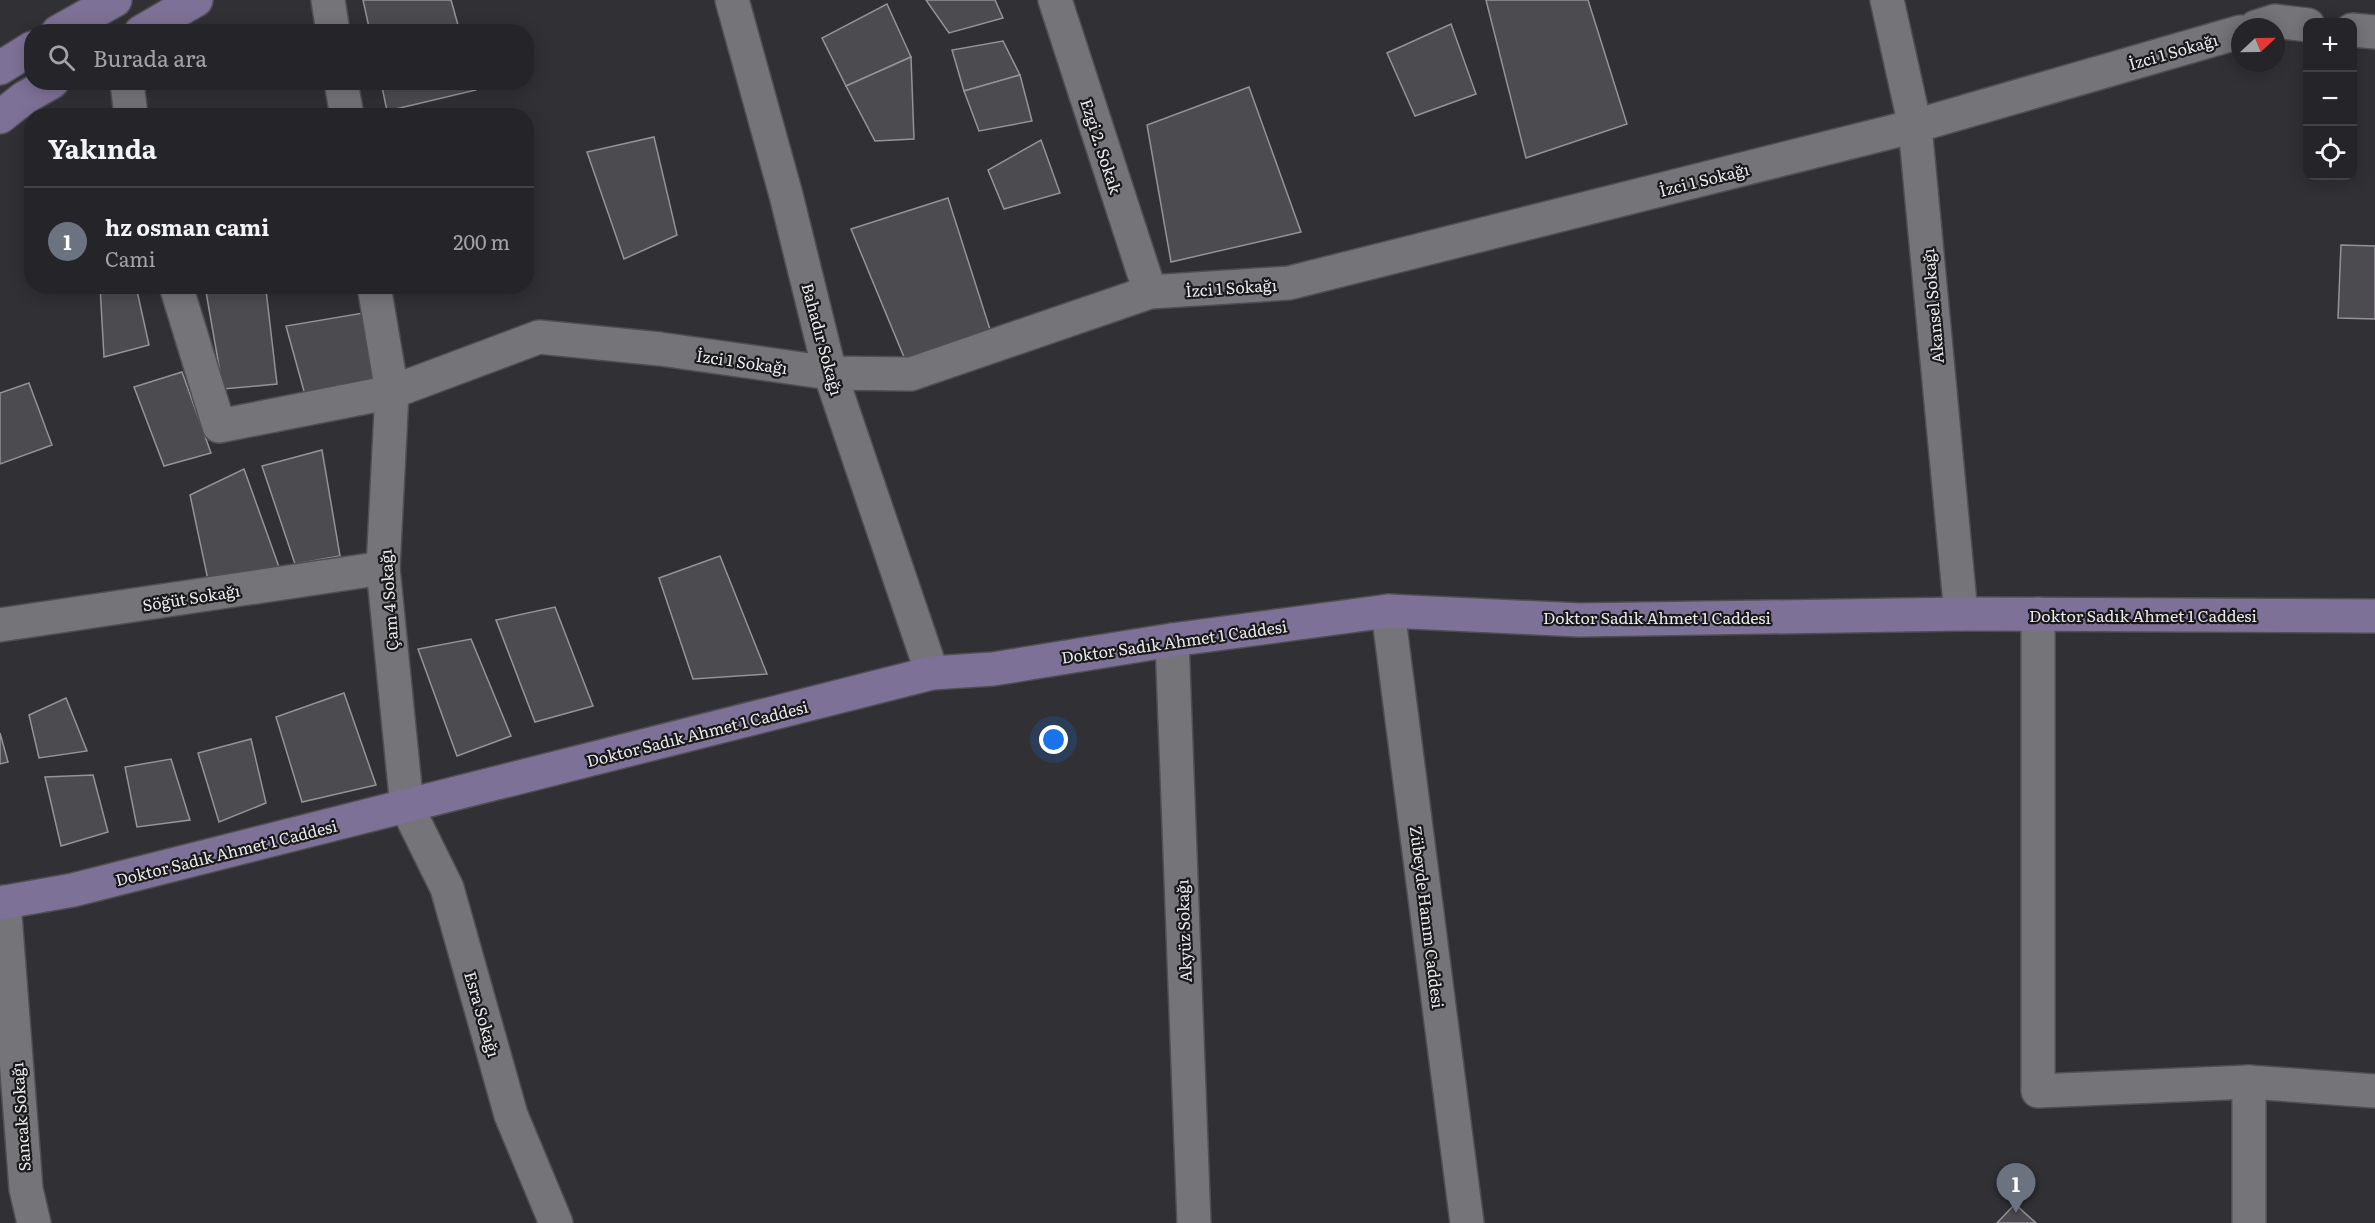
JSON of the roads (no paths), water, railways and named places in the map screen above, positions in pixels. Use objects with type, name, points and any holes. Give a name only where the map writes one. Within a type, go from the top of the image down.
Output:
[{"type":"street","points":[[72,24],[115,0]]},
{"type":"street","points":[[155,24],[196,0]]},
{"type":"street","points":[[328,0],[332,24]]},
{"type":"street","name":"Bahadır Sokağı","points":[[732,0],[786,195],[830,373],[932,673]]},
{"type":"street","name":"Ezgi 2. Sokak","points":[[1055,0],[1150,292]]},
{"type":"street","name":"Akansel Sokağı","points":[[1887,0],[1915,126],[1961,614]]},
{"type":"street","points":[[2285,22],[2303,24]]},
{"type":"street","points":[[2357,30],[2375,32]]},
{"type":"street","name":"İzci 1 Sokağı","points":[[178,294],[219,426],[392,392],[539,337],[660,350],[830,373],[911,374],[1150,292],[1289,283],[1915,126],[2231,35]]},
{"type":"street","points":[[0,69],[24,53]]},
{"type":"street","points":[[0,117],[38,90]]},
{"type":"street","points":[[128,90],[130,108]]},
{"type":"street","points":[[342,90],[346,108]]},
{"type":"street","name":"Çam 4 Sokağı","points":[[376,294],[392,392],[382,568],[407,807]]},
{"type":"street","name":"Söğüt Sokağı","points":[[0,625],[382,568]]},
{"type":"street","name":"Doktor Sadık Ahmet 1 Caddesi","points":[[2,903],[73,890],[932,673],[993,669],[1172,640],[1388,611],[1580,620],[1961,614],[2375,616]]},
{"type":"street","name":"Zübeyde Hanım Caddesi","points":[[1388,611],[1467,1223]]},
{"type":"street","points":[[2038,614],[2038,1091],[2249,1082],[2375,1091]]},
{"type":"street","name":"Akyüz Sokağı","points":[[1172,640],[1194,1223]]},
{"type":"street","name":"Esra Sokağı","points":[[407,807],[447,888],[511,1115],[556,1223]]},
{"type":"street","name":"Sancak Sokağı","points":[[2,903],[26,1190],[34,1223]]},
{"type":"street","points":[[2249,1082],[2249,1223]]},
{"type":"place","name":"hz osman cami","points":[[2016,1213]]}]
